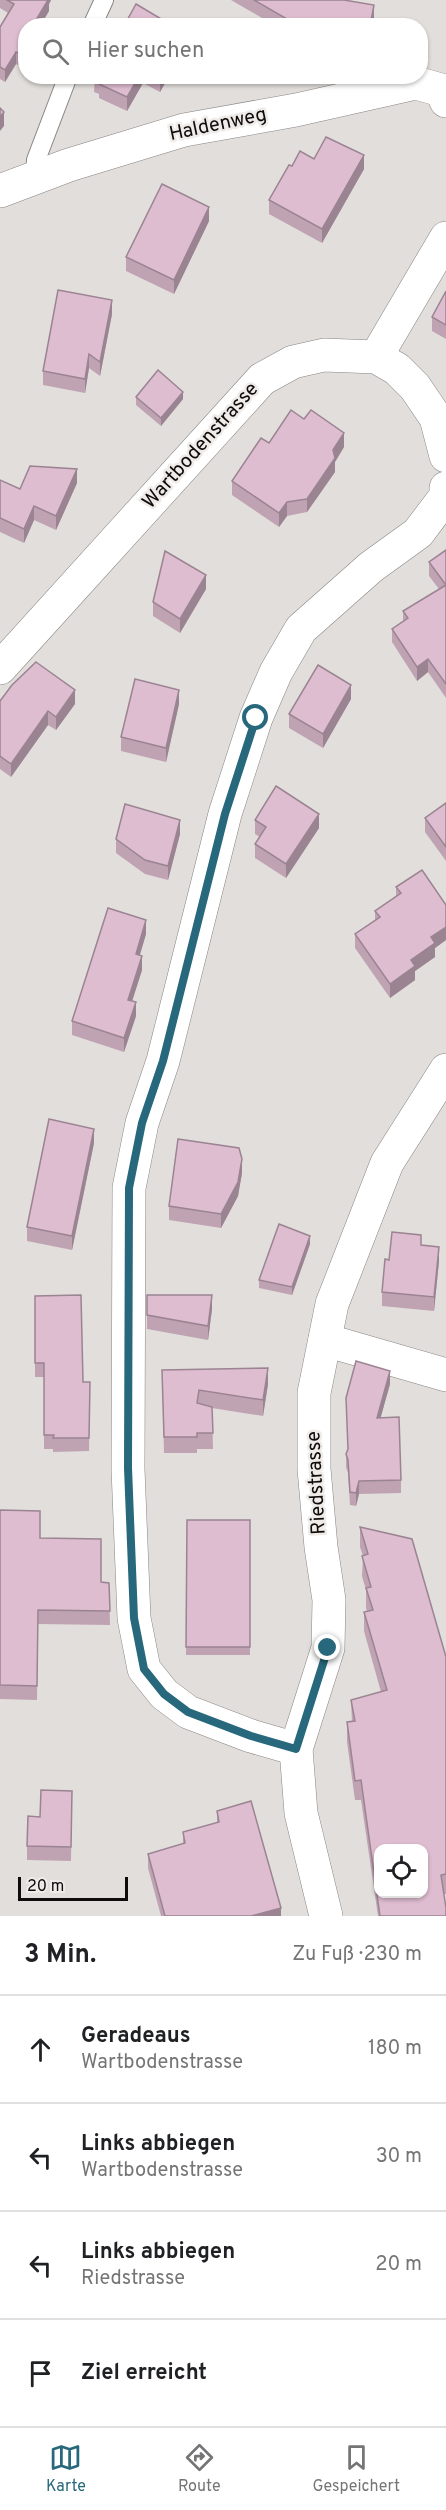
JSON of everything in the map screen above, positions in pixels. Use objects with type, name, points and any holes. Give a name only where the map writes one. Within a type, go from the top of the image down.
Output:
[{"type":"street","name":"Haldenweg","points":[[0,190],[35,176],[184,130],[296,110],[412,84]]},
{"type":"street","name":"Haldenweg","points":[[419,84],[444,92]]},
{"type":"street","points":[[446,238],[376,357],[397,369],[415,387],[436,418],[446,456]]},
{"type":"street","name":"Wartbodenstrasse","points":[[0,668],[262,379],[293,362],[324,355],[376,357]]},
{"type":"street","points":[[296,1749],[251,1736],[188,1712],[164,1694],[144,1669],[134,1618],[128,1468],[129,1188],[142,1123],[163,1061],[225,814],[256,718],[276,672],[302,629],[371,567],[418,532],[446,496],[446,488]]},
{"type":"street","name":"Riedstrasse","points":[[326,1916],[301,1813],[296,1749],[328,1648],[329,1600],[321,1547],[314,1470],[314,1393],[332,1304],[387,1163],[446,1070]]},
{"type":"street","points":[[325,1340],[446,1376]]},
{"type":"lane","points":[[96,18],[104,0]]},
{"type":"lane","points":[[35,176],[36,160],[65,84]]},
{"type":"building","points":[[7,0],[48,0],[37,18],[18,18],[18,53],[16,52],[5,70],[0,67],[0,27],[14,4]]},
{"type":"building","points":[[254,0],[344,0],[374,5],[372,18],[285,18]]},
{"type":"building","points":[[136,4],[160,18],[128,18]]},
{"type":"building","points":[[99,84],[134,84],[127,97]]},
{"type":"building","points":[[326,137],[364,155],[322,229],[269,200],[289,165],[292,166],[300,151],[314,159]]},
{"type":"building","points":[[162,184],[209,207],[174,280],[126,257]]},
{"type":"building","points":[[58,290],[112,300],[100,362],[89,354],[85,379],[43,371]]},
{"type":"building","points":[[446,291],[446,325],[432,317]]},
{"type":"building","points":[[158,370],[183,392],[161,418],[136,397]]},
{"type":"building","points":[[291,410],[304,419],[311,410],[344,433],[333,450],[335,458],[307,499],[287,502],[279,513],[232,481],[261,438],[269,443]]},
{"type":"building","points":[[30,466],[77,469],[56,516],[34,506],[24,529],[0,518],[0,480],[20,489]]},
{"type":"building","points":[[446,550],[446,585],[429,562]]},
{"type":"building","points":[[165,551],[206,575],[180,619],[153,602]]},
{"type":"building","points":[[446,585],[446,684],[428,659],[417,667],[392,629],[408,618],[403,611]]},
{"type":"building","points":[[36,662],[75,690],[56,717],[48,711],[11,764],[0,756],[0,701],[12,685]]},
{"type":"building","points":[[318,665],[351,685],[323,734],[289,714]]},
{"type":"building","points":[[135,679],[179,690],[166,748],[121,737]]},
{"type":"building","points":[[276,786],[319,814],[286,864],[255,844],[266,827],[255,820]]},
{"type":"building","points":[[446,803],[446,847],[425,818]]},
{"type":"building","points":[[125,804],[180,820],[168,866],[145,860],[116,839]]},
{"type":"building","points":[[422,870],[446,905],[446,927],[431,937],[435,943],[411,960],[415,966],[390,984],[355,934],[380,917],[375,911],[401,893],[396,887]]},
{"type":"building","points":[[108,908],[146,920],[136,954],[142,956],[128,1000],[136,1002],[124,1038],[72,1021]]},
{"type":"building","points":[[49,1119],[94,1129],[72,1236],[27,1227]]},
{"type":"building","points":[[178,1139],[239,1148],[242,1159],[238,1182],[221,1214],[169,1206]]},
{"type":"building","points":[[279,1224],[310,1236],[292,1287],[259,1280]]},
{"type":"building","points":[[392,1232],[421,1235],[421,1245],[439,1247],[434,1297],[382,1292],[385,1259],[389,1260]]},
{"type":"building","points":[[81,1295],[83,1382],[90,1382],[89,1438],[53,1438],[54,1435],[44,1435],[44,1363],[35,1363],[35,1296]]},
{"type":"building","points":[[147,1295],[212,1295],[208,1326],[147,1315]]},
{"type":"building","points":[[356,1361],[390,1371],[377,1418],[399,1417],[401,1480],[359,1481],[356,1493],[350,1492],[346,1454],[348,1449],[346,1398]]},
{"type":"building","points":[[268,1368],[263,1400],[199,1390],[197,1403],[212,1407],[213,1433],[197,1433],[197,1437],[164,1437],[162,1370]]},
{"type":"building","points":[[0,1510],[40,1511],[40,1538],[101,1539],[101,1582],[109,1583],[110,1611],[38,1610],[37,1686],[0,1685]]},
{"type":"building","points":[[187,1520],[250,1520],[250,1647],[186,1647]]},
{"type":"building","points":[[360,1527],[412,1539],[446,1657],[446,1874],[441,1875],[446,1916],[380,1916],[377,1898],[428,1898],[428,1844],[374,1844],[374,1873],[361,1780],[355,1781],[347,1722],[355,1721],[351,1700],[387,1690],[364,1612],[373,1610],[366,1588],[371,1587],[362,1556],[368,1554]]},
{"type":"building","points":[[41,1790],[72,1791],[71,1847],[27,1846],[28,1816],[40,1817]]},
{"type":"building","points":[[251,1801],[281,1908],[251,1916],[165,1916],[148,1854],[185,1843],[183,1832],[219,1822],[217,1811]]},
{"type":"route","points":[[256,718],[225,814],[163,1061],[142,1123],[129,1188],[128,1468],[134,1618],[144,1669],[164,1694],[188,1712],[251,1736],[296,1749],[328,1648]]}]
